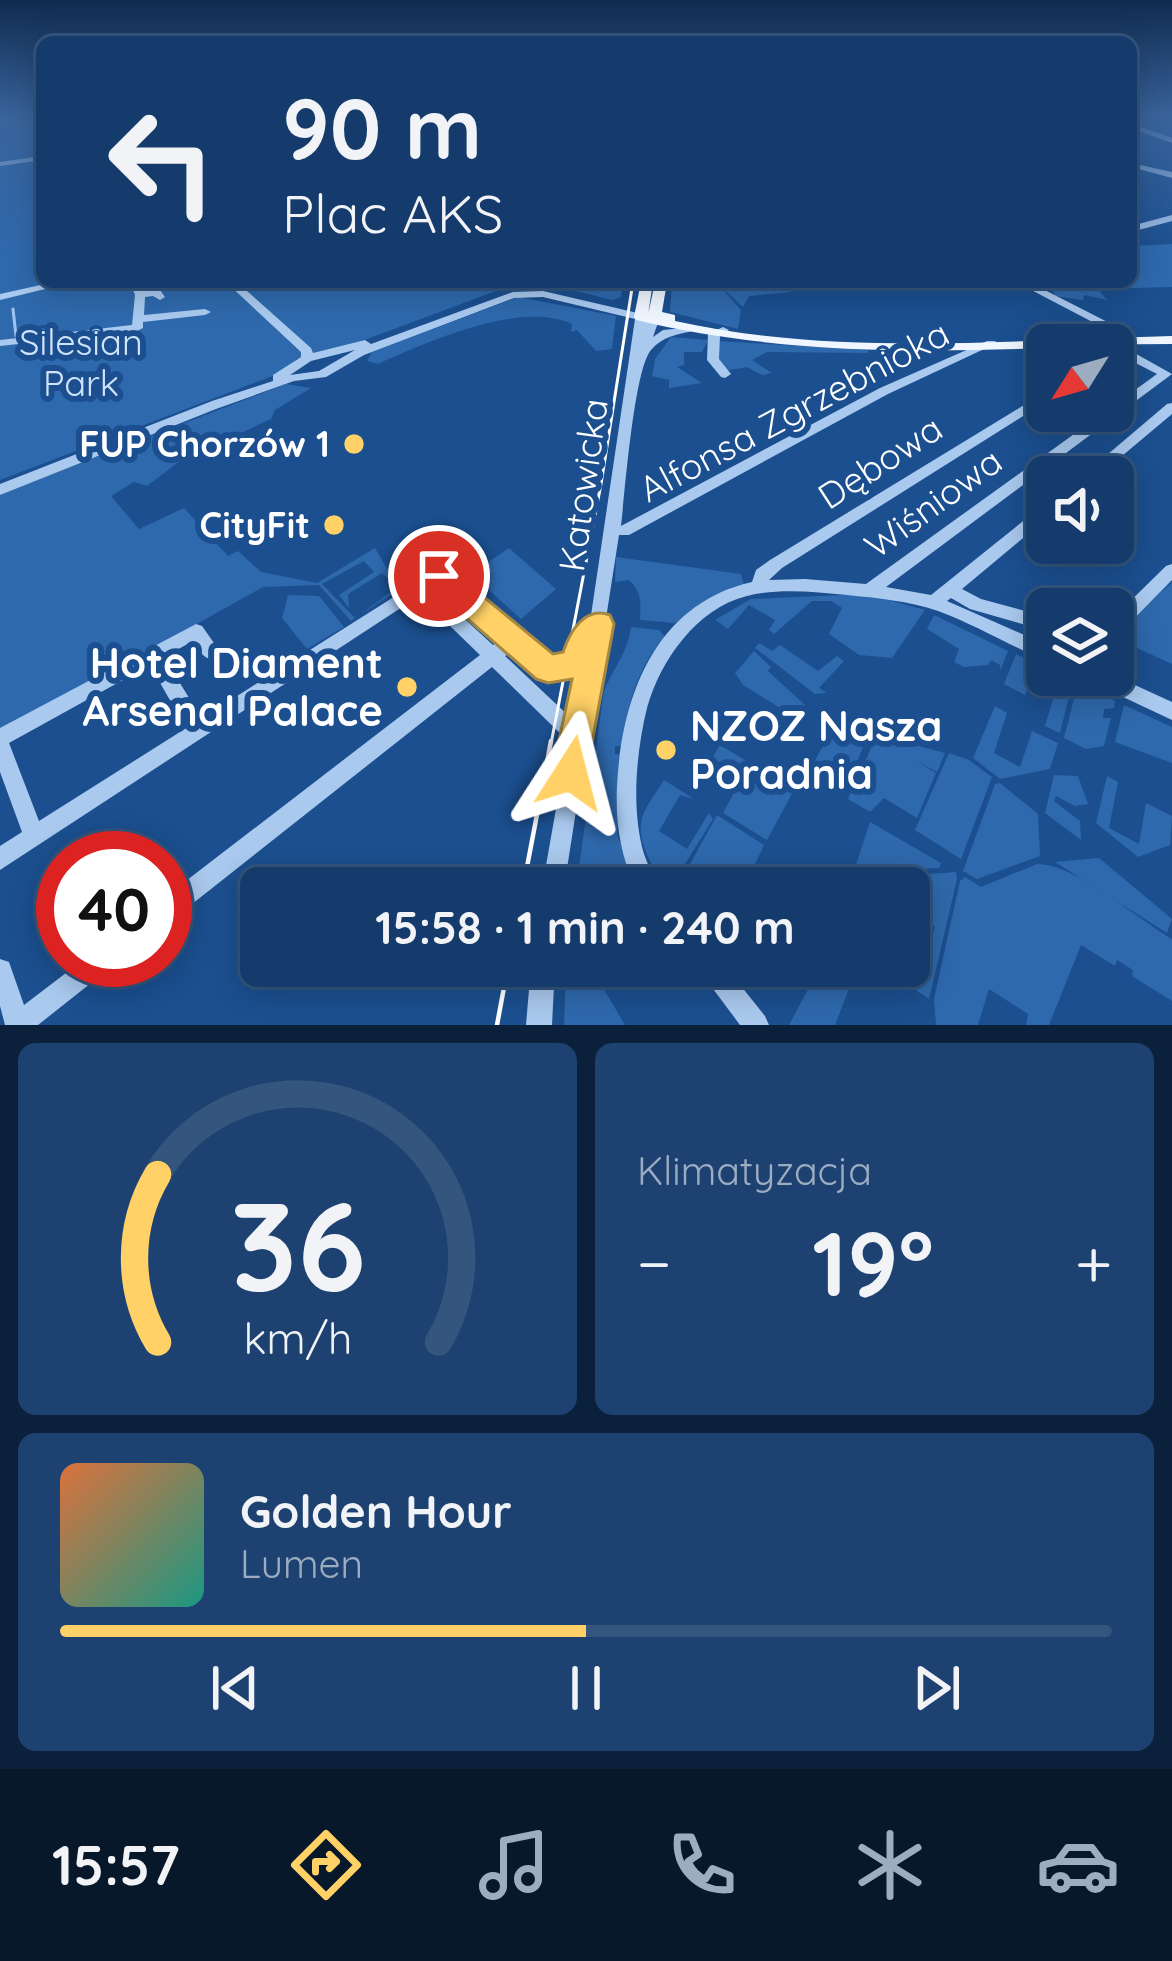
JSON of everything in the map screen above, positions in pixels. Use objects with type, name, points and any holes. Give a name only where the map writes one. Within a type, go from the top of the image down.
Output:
[{"type":"main road","name":"Katowicka","points":[[646,288],[648,316]]},
{"type":"main road","name":"Katowicka","points":[[648,316],[659,288]]},
{"type":"main road","points":[[648,316],[689,329],[865,345],[1026,345]]},
{"type":"main road","points":[[648,316],[718,332]]},
{"type":"main road","points":[[1134,347],[1172,340]]},
{"type":"street","points":[[1137,166],[1172,175]]},
{"type":"street","points":[[1137,227],[1172,218]]},
{"type":"street","points":[[0,297],[41,288]]},
{"type":"street","points":[[0,344],[137,328],[138,288],[160,297]]},
{"type":"street","points":[[238,288],[318,347],[351,353],[518,294],[543,294],[648,316]]},
{"type":"street","points":[[250,288],[304,348],[300,372],[307,377]]},
{"type":"street","points":[[614,303],[635,301],[645,288]]},
{"type":"street","points":[[1030,288],[1084,324]]},
{"type":"street","points":[[212,406],[332,371],[351,353],[514,290],[553,289],[648,316]]},
{"type":"street","points":[[138,319],[205,312]]},
{"type":"street","name":"Katowicka","points":[[635,376],[648,347],[648,316]]},
{"type":"street","name":"Katowicka","points":[[556,867],[648,316]]},
{"type":"street","points":[[648,347],[667,332],[689,329]]},
{"type":"street","points":[[718,332],[714,366],[725,374]]},
{"type":"street","name":"Alfonsa Zgrzebnioka","points":[[624,531],[884,391],[991,343]]},
{"type":"street","points":[[0,490],[212,406],[330,351]]},
{"type":"street","name":"Wiśniowa","points":[[1134,356],[1166,374],[1134,397]]},
{"type":"street","points":[[1113,456],[1172,407]]},
{"type":"street","name":"Dębowa","points":[[758,589],[762,574],[776,564],[1026,408]]},
{"type":"street","name":"Wiśniowa","points":[[872,588],[1087,432]]},
{"type":"street","points":[[933,603],[1026,527]]},
{"type":"street","points":[[1134,608],[1172,570]]},
{"type":"street","points":[[0,859],[420,587],[444,578],[543,666],[563,669],[577,662],[582,643],[598,624]]},
{"type":"street","points":[[420,587],[576,735]]},
{"type":"street","points":[[637,867],[626,824],[633,732],[647,677],[664,646],[685,626],[736,593],[872,588],[933,603],[1026,644]]},
{"type":"street","points":[[948,589],[976,604],[1026,618]]},
{"type":"street","points":[[34,836],[0,741],[196,632],[212,653]]},
{"type":"street","points":[[192,890],[513,640]]},
{"type":"street","points":[[153,654],[187,712]]},
{"type":"street","points":[[1134,693],[1172,711]]},
{"type":"street","points":[[0,971],[19,1025],[68,987]]},
{"type":"street","points":[[539,1025],[541,987]]},
{"type":"street","points":[[726,987],[756,1025]]},
{"type":"green space","name":"Silesian Park","points":[[0,164],[36,164],[36,288],[504,288],[359,342],[296,359],[283,372],[0,480]]},
{"type":"green space","points":[[1172,244],[1172,287],[1137,288],[1137,246]]},
{"type":"green space","name":"Silesian Park","points":[[564,288],[622,288],[621,297],[612,300]]},
{"type":"green space","points":[[672,288],[722,288],[741,310],[738,329],[670,312]]},
{"type":"green space","points":[[722,288],[794,288],[749,296],[743,307]]},
{"type":"green space","points":[[1053,288],[1135,288],[1098,289],[1107,300],[1055,296]]},
{"type":"green space","points":[[519,297],[616,316],[612,349],[596,351],[577,330],[571,332],[572,324],[527,317],[474,327],[378,364],[367,361],[372,352]]},
{"type":"green space","points":[[671,337],[708,340],[702,352],[684,352],[684,365],[677,367],[702,383],[669,388],[669,380],[652,376],[655,359]]},
{"type":"green space","points":[[717,341],[868,353],[767,352],[752,360],[772,373],[762,375],[747,367],[725,371],[719,367]]},
{"type":"green space","points":[[286,384],[311,388],[275,410],[271,419],[180,461],[147,486],[134,482],[111,496],[139,529],[184,508],[228,556],[238,551],[261,572],[317,583],[375,548],[386,567],[407,584],[360,615],[397,587],[382,573],[348,594],[349,608],[339,595],[374,572],[364,561],[322,584],[355,618],[351,621],[319,585],[263,587],[0,733],[0,494]]},
{"type":"green space","points":[[509,548],[556,589],[521,619],[471,574]]},
{"type":"green space","points":[[616,557],[741,574],[744,585],[675,623],[640,620],[636,589],[629,580],[615,582]]},
{"type":"green space","points":[[1172,582],[1172,664],[1134,647],[1134,617]]},
{"type":"green space","points":[[867,594],[925,610],[892,658],[859,655],[829,634],[842,608],[831,601],[812,601],[774,634],[769,630],[775,620],[749,605],[728,629],[715,620],[751,599]]},
{"type":"green space","points":[[288,595],[319,596],[344,627],[307,649],[282,618]]},
{"type":"green space","points":[[934,615],[1008,651],[1000,671],[1000,665],[991,660],[988,665],[964,667],[954,662],[959,649],[927,629]]},
{"type":"green space","points":[[631,627],[659,630],[665,637],[635,687],[623,746],[615,746],[615,754],[622,755],[617,835],[629,866],[579,867],[604,691]]},
{"type":"green space","points":[[759,643],[772,651],[780,645],[818,671],[837,656],[844,661],[819,688],[827,693],[815,694],[755,648]]},
{"type":"green space","points":[[754,651],[806,706],[798,719],[743,685],[735,673]]},
{"type":"green space","points":[[1016,654],[1026,659],[1025,695],[1004,684]]},
{"type":"green space","points":[[1054,696],[1069,696],[1060,733],[1045,726]]},
{"type":"green space","points":[[1075,696],[1105,696],[1115,701],[1114,708],[1104,709],[1103,718],[1111,718],[1104,746],[1086,749],[1064,738]]},
{"type":"green space","points":[[1124,705],[1172,727],[1172,763],[1115,742]]},
{"type":"green space","points":[[995,706],[1007,713],[994,753],[1020,767],[1032,731],[1058,743],[1050,769],[1000,779],[973,758]]},
{"type":"green space","points":[[869,733],[844,793],[808,774],[826,740]]},
{"type":"green space","points":[[877,735],[945,753],[937,772],[915,760],[936,773],[917,818],[884,798],[870,812],[848,799]]},
{"type":"green space","points":[[720,745],[794,790],[767,840],[723,813],[743,776],[716,760],[695,795],[691,792]]},
{"type":"green space","points":[[949,753],[969,760],[992,777],[961,859],[915,830]]},
{"type":"green space","points":[[1054,775],[1078,776],[1088,804],[1075,806],[1056,796],[1054,801],[1080,821],[1081,840],[1045,813]]},
{"type":"green space","points":[[1107,776],[1118,782],[1109,828],[1139,844],[1146,803],[1172,816],[1170,845],[1138,857],[1096,823]]},
{"type":"green space","points":[[664,780],[694,799],[680,795],[659,831],[687,849],[709,813],[713,819],[683,867],[652,864],[641,834],[650,802]]},
{"type":"green space","points":[[1000,783],[1038,814],[1040,856],[977,879],[963,871],[995,784]]},
{"type":"green space","points":[[717,815],[764,845],[752,867],[689,867]]},
{"type":"green space","points":[[870,822],[941,863],[939,868],[855,867]]},
{"type":"green space","points":[[1099,858],[1172,919],[1167,933],[1055,862]]},
{"type":"green space","points":[[1037,864],[1087,882],[1172,939],[1172,1001],[1132,976],[1133,970],[1117,960],[1115,966],[1081,945],[1049,1025],[1026,1025],[1028,1014],[989,989],[978,1025],[936,1025],[934,999],[960,881],[965,877],[981,887]]},
{"type":"green space","points":[[956,872],[957,879],[929,999],[911,987],[930,987],[930,942],[935,927],[930,924],[930,874]]},
{"type":"green space","points":[[565,987],[602,987],[625,1025],[564,1025]]},
{"type":"green space","points":[[809,987],[849,989],[835,1025],[789,1025]]},
{"type":"waterway","points":[[13,309],[16,336]]},
{"type":"tram line","points":[[551,744],[601,484],[632,288]]},
{"type":"tram line","points":[[527,867],[551,741]]},
{"type":"tram line","points":[[497,1025],[504,987]]},
{"type":"place","name":"FUP Chorzów 1","points":[[354,444]]},
{"type":"place","name":"CityFit","points":[[334,525]]},
{"type":"place","name":"Hotel Diament Arsenal Palace","points":[[407,687]]},
{"type":"place","name":"NZOZ Nasza Poradnia","points":[[666,750]]},
{"type":"route","points":[[439,576],[548,669],[574,664],[582,643],[598,624],[571,773]]}]
